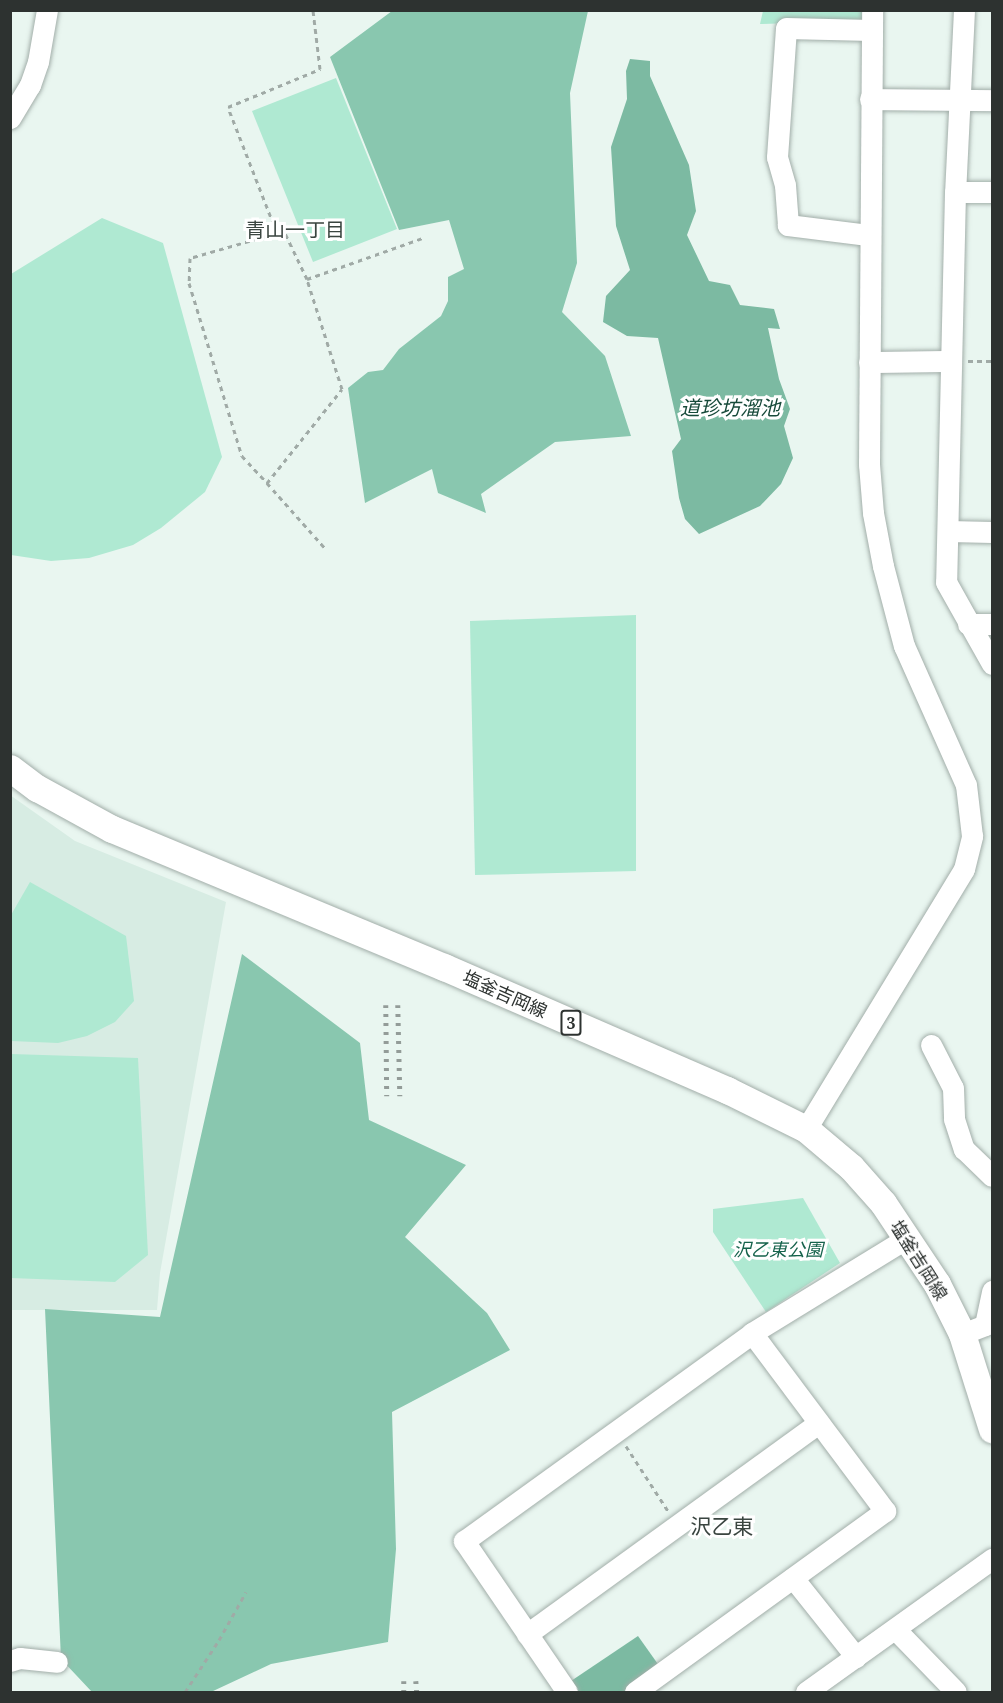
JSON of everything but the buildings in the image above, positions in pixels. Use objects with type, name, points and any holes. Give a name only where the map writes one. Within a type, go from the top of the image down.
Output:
[{"type":"main road","name":"塩釜吉岡線","points":[[10,768],[37,788],[112,829],[444,967],[727,1090],[806,1129],[851,1167],[883,1203],[937,1284],[962,1334],[993,1429]]},
{"type":"street","points":[[10,118],[30,85],[38,62],[47,10]]},
{"type":"street","points":[[964,10],[955,192],[946,582],[993,664]]},
{"type":"street","points":[[806,1129],[964,869],[972,836],[966,785],[904,646],[883,566],[873,513],[869,464],[868,235],[871,20],[786,28],[777,157],[786,185],[788,225],[868,235]]},
{"type":"street","points":[[870,99],[993,100]]},
{"type":"street","points":[[955,192],[993,192]]},
{"type":"street","points":[[869,363],[951,361]]},
{"type":"street","points":[[948,531],[993,532]]},
{"type":"street","points":[[968,624],[993,624]]},
{"type":"street","points":[[931,1045],[953,1088],[954,1119],[964,1149],[993,1176]]},
{"type":"street","points":[[567,1692],[464,1541],[752,1333],[907,1238]]},
{"type":"street","points":[[962,1334],[985,1325],[993,1291]]},
{"type":"street","points":[[635,1692],[885,1511],[752,1333]]},
{"type":"street","points":[[527,1634],[819,1423]]},
{"type":"street","points":[[806,1692],[993,1559]]},
{"type":"street","points":[[793,1578],[856,1657]]},
{"type":"street","points":[[896,1630],[956,1692]]},
{"type":"street","points":[[10,1660],[20,1658],[57,1662]]},
{"type":"path","points":[[277,233],[228,107],[320,69],[313,10]]},
{"type":"path","points":[[267,483],[342,389],[307,279],[284,231],[190,258],[189,283],[242,456],[324,547]]},
{"type":"path","points":[[307,279],[423,238]]},
{"type":"path","points":[[951,361],[993,362]]},
{"type":"path","points":[[625,1445],[677,1525]]},
{"type":"path","points":[[185,1692],[219,1640],[246,1592]]},
{"type":"shaded area","points":[[392,11],[588,11],[570,93],[577,263],[562,312],[605,356],[631,436],[555,442],[481,494],[486,513],[438,493],[432,469],[365,503],[348,388],[368,372],[383,370],[399,349],[441,316],[448,301],[448,277],[464,269],[449,220],[399,230],[330,57]]},
{"type":"shaded area","points":[[10,795],[75,841],[226,902],[160,1273],[157,1310],[11,1310]]},
{"type":"shaded area","points":[[242,954],[360,1043],[369,1120],[466,1165],[405,1237],[487,1313],[510,1350],[392,1412],[396,1549],[388,1642],[271,1664],[211,1692],[92,1692],[61,1659],[45,1309],[160,1317]]},
{"type":"green space","points":[[763,11],[864,11],[864,21],[760,24]]},
{"type":"green space","points":[[336,78],[397,229],[313,262],[252,111]]},
{"type":"green space","points":[[102,218],[163,243],[222,457],[205,492],[161,528],[133,545],[89,558],[51,561],[11,555],[11,274]]},
{"type":"green space","points":[[636,615],[636,871],[475,875],[470,621]]},
{"type":"green space","points":[[30,882],[126,936],[134,1001],[115,1022],[87,1036],[58,1043],[11,1041],[11,915]]},
{"type":"green space","points":[[11,1054],[138,1058],[148,1255],[115,1282],[11,1278]]},
{"type":"green space","name":"沢乙東公園","points":[[803,1198],[840,1263],[766,1312],[713,1232],[713,1209]]},
{"type":"water","name":"道珍坊溜池","points":[[630,59],[650,61],[650,76],[689,165],[696,211],[687,235],[709,281],[730,285],[740,305],[774,309],[780,329],[768,328],[779,379],[790,409],[784,426],[793,458],[781,484],[760,506],[699,534],[685,519],[679,498],[672,451],[681,439],[658,338],[627,336],[603,322],[606,296],[630,270],[616,226],[611,147],[627,99],[626,71]]},
{"type":"water","points":[[638,1636],[660,1667],[628,1692],[578,1692],[571,1681]]},
{"type":"railway","points":[[386,1005],[387,1096]]},
{"type":"railway","points":[[398,1005],[400,1096]]},
{"type":"railway","points":[[404,1681],[404,1692]]},
{"type":"railway","points":[[416,1681],[417,1692]]},
{"type":"district","name":"青山一丁目","points":[[295,229]]},
{"type":"district","name":"沢乙東","points":[[722,1526]]}]
